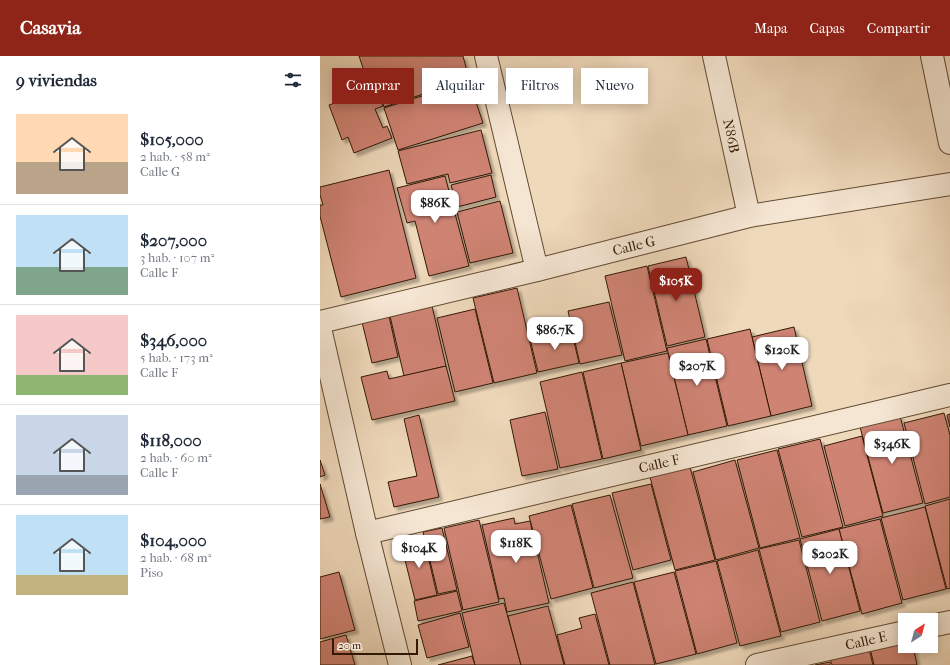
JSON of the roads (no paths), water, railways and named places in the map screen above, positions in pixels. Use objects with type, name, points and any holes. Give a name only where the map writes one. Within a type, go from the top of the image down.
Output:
[{"type":"street","points":[[486,56],[536,270]]},
{"type":"street","name":"N86B","points":[[714,56],[749,216]]},
{"type":"street","points":[[932,56],[950,143]]},
{"type":"street","name":"Calle G","points":[[320,322],[536,270],[749,216],[950,184]]},
{"type":"street","points":[[320,328],[367,533],[400,665]]},
{"type":"street","name":"Calle F","points":[[367,533],[950,395]]},
{"type":"street","points":[[938,625],[950,622]]},
{"type":"street","name":"Calle E","points":[[757,665],[898,634]]}]
